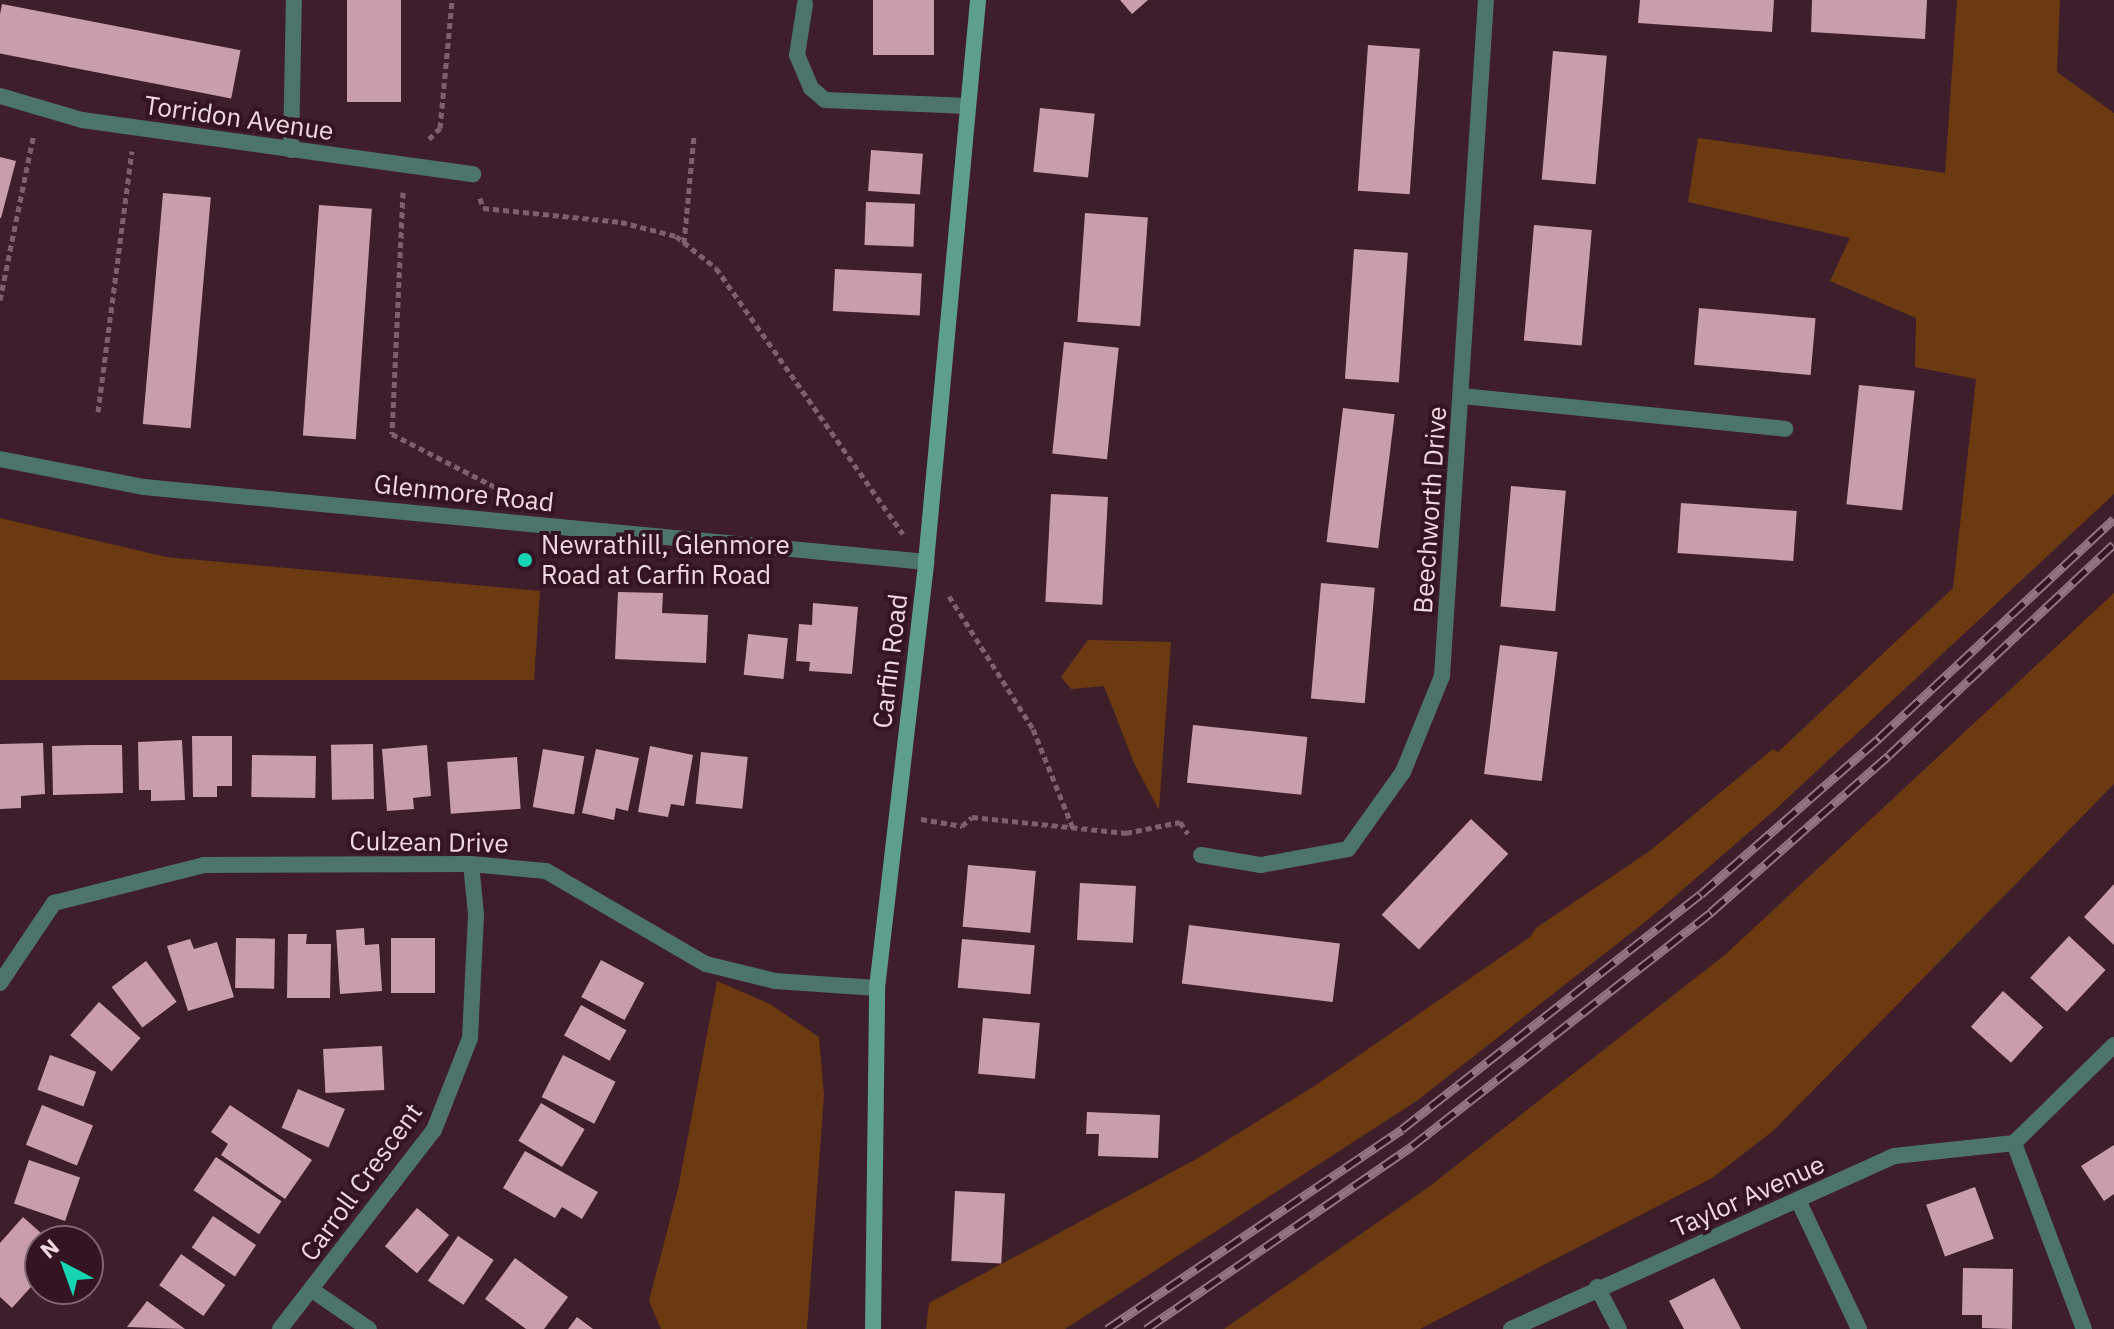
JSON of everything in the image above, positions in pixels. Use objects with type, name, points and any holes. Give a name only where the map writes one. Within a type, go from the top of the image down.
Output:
[{"type":"main road","name":"Carfin Road","points":[[873,1329],[877,988],[926,562],[978,0]]},
{"type":"street","points":[[291,150],[294,0]]},
{"type":"street","name":"Beechworth Drive","points":[[1201,855],[1261,865],[1348,849],[1403,772],[1442,676],[1486,0]]},
{"type":"street","points":[[805,4],[797,55],[811,88],[825,100],[968,106]]},
{"type":"street","name":"Torridon Avenue","points":[[0,96],[136,127],[473,174]]},
{"type":"street","points":[[1462,396],[1785,429]]},
{"type":"street","name":"Glenmore Road","points":[[0,459],[144,487],[926,562]]},
{"type":"street","name":"Culzean Drive","points":[[0,983],[54,903],[189,869],[471,864],[546,871],[706,964],[775,981],[877,988]]},
{"type":"street","name":"Carroll Crescent","points":[[280,1329],[434,1130],[470,1038],[476,914],[471,864]]},
{"type":"street","points":[[2084,1329],[2014,1143],[2114,1045]]},
{"type":"street","name":"Taylor Avenue","points":[[1511,1329],[1597,1287],[1894,1156],[2014,1143]]},
{"type":"street","points":[[1798,1200],[1859,1329]]},
{"type":"street","points":[[1597,1287],[1619,1329]]},
{"type":"street","points":[[312,1290],[369,1329]]},
{"type":"path","points":[[452,0],[440,128],[405,165],[392,434],[520,500]]},
{"type":"path","points":[[0,300],[39,107]]},
{"type":"path","points":[[98,412],[136,127]]},
{"type":"path","points":[[684,243],[694,136]]},
{"type":"path","points":[[473,174],[483,208],[621,222],[684,243],[716,268],[888,516],[926,562],[1033,729],[1073,828]]},
{"type":"path","points":[[895,816],[962,826],[972,817],[1126,833],[1180,822],[1201,855]]},
{"type":"shaded area","points":[[1957,0],[2060,0],[2057,72],[2114,113],[2114,494],[1777,808],[1650,918],[1418,1100],[1065,1329],[926,1329],[929,1303],[1200,1157],[1316,1085],[1651,850],[1773,749],[1778,752],[1953,588],[1976,379],[1915,367],[1916,318],[1830,281],[1850,238],[1688,202],[1698,138],[1945,173]]},
{"type":"shaded area","points":[[0,518],[166,557],[540,591],[534,680],[0,680]]},
{"type":"shaded area","points":[[2114,593],[2114,784],[1773,1131],[1712,1178],[1420,1329],[1224,1329],[1430,1186],[1726,954]]},
{"type":"shaded area","points":[[1088,640],[1171,642],[1159,810],[1134,763],[1104,686],[1071,689],[1061,677]]},
{"type":"shaded area","points":[[717,981],[770,1004],[819,1037],[824,1095],[807,1329],[661,1329],[649,1301],[678,1189]]},
{"type":"building","points":[[347,0],[401,0],[401,102],[347,102]]},
{"type":"building","points":[[873,0],[934,0],[934,55],[873,55]]},
{"type":"building","points":[[1120,0],[1148,0],[1132,14]]},
{"type":"building","points":[[1640,0],[1774,0],[1772,32],[1638,23]]},
{"type":"building","points":[[1812,0],[1927,0],[1925,39],[1811,32]]},
{"type":"building","points":[[2,4],[241,50],[231,98],[0,54]]},
{"type":"building","points":[[1368,45],[1420,49],[1410,194],[1358,191]]},
{"type":"building","points":[[1553,51],[1607,56],[1596,184],[1542,180]]},
{"type":"building","points":[[1040,108],[1095,114],[1088,177],[1033,172]]},
{"type":"building","points":[[871,150],[923,154],[920,195],[868,191]]},
{"type":"building","points":[[0,157],[16,161],[1,218],[0,218]]},
{"type":"building","points":[[163,193],[211,197],[191,428],[143,424]]},
{"type":"building","points":[[866,202],[915,204],[913,247],[864,245]]},
{"type":"building","points":[[319,205],[372,209],[356,439],[303,435]]},
{"type":"building","points":[[1085,213],[1148,217],[1140,326],[1077,322]]},
{"type":"building","points":[[1534,225],[1592,230],[1582,346],[1524,341]]},
{"type":"building","points":[[1354,249],[1408,253],[1399,382],[1345,379]]},
{"type":"building","points":[[835,269],[922,274],[920,315],[833,311]]},
{"type":"building","points":[[1699,308],[1816,318],[1811,375],[1694,365]]},
{"type":"building","points":[[1064,342],[1119,348],[1107,459],[1052,453]]},
{"type":"building","points":[[1859,385],[1915,391],[1902,510],[1846,504]]},
{"type":"building","points":[[1343,408],[1395,414],[1378,548],[1327,542]]},
{"type":"building","points":[[1511,486],[1566,491],[1555,611],[1500,607]]},
{"type":"building","points":[[1051,494],[1108,497],[1102,605],[1045,602]]},
{"type":"building","points":[[1681,503],[1797,511],[1793,561],[1678,553]]},
{"type":"building","points":[[1321,583],[1375,588],[1365,703],[1311,699]]},
{"type":"building","points":[[618,592],[663,593],[662,613],[708,615],[706,663],[615,659]]},
{"type":"building","points":[[813,603],[858,607],[852,674],[809,671],[810,662],[796,661],[799,624],[812,625]]},
{"type":"building","points":[[748,634],[788,638],[783,679],[744,675]]},
{"type":"building","points":[[1500,645],[1558,652],[1542,781],[1484,774]]},
{"type":"building","points":[[1193,725],[1307,737],[1301,795],[1187,783]]},
{"type":"building","points":[[192,736],[232,736],[232,786],[217,786],[217,797],[193,797]]},
{"type":"building","points":[[182,740],[185,800],[151,801],[151,790],[139,790],[138,742]]},
{"type":"building","points":[[43,743],[45,794],[21,796],[21,808],[0,809],[0,744]]},
{"type":"building","points":[[373,744],[374,799],[332,800],[331,745]]},
{"type":"building","points":[[122,745],[123,793],[53,795],[52,746]]},
{"type":"building","points":[[427,745],[431,796],[413,798],[414,809],[387,811],[382,749]]},
{"type":"building","points":[[650,746],[693,755],[684,806],[671,804],[668,817],[638,812]]},
{"type":"building","points":[[543,749],[584,756],[574,814],[533,807]]},
{"type":"building","points":[[596,749],[639,758],[628,811],[616,808],[614,820],[582,813]]},
{"type":"building","points":[[701,752],[748,757],[742,809],[696,804]]},
{"type":"building","points":[[252,755],[316,756],[315,798],[251,797]]},
{"type":"building","points":[[517,757],[521,809],[451,814],[447,762]]},
{"type":"building","points":[[1471,819],[1508,854],[1419,950],[1382,915]]},
{"type":"building","points":[[968,865],[1036,871],[1030,933],[963,927]]},
{"type":"building","points":[[1080,883],[1136,886],[1133,943],[1077,940]]},
{"type":"building","points":[[2114,884],[2114,945],[2084,917]]},
{"type":"building","points":[[1189,925],[1340,944],[1333,1002],[1182,984]]},
{"type":"building","points":[[364,928],[365,945],[379,944],[382,991],[340,994],[336,930]]},
{"type":"building","points":[[288,934],[307,934],[306,944],[331,944],[330,998],[287,998]]},
{"type":"building","points":[[2069,936],[2106,970],[2067,1012],[2030,978]]},
{"type":"building","points":[[236,938],[275,939],[274,989],[235,988]]},
{"type":"building","points":[[391,938],[435,938],[435,993],[391,993]]},
{"type":"building","points":[[190,939],[194,949],[217,942],[234,997],[188,1011],[167,946]]},
{"type":"building","points":[[962,939],[1035,945],[1030,994],[958,988]]},
{"type":"building","points":[[601,960],[644,983],[625,1020],[581,997]]},
{"type":"building","points":[[146,961],[177,1002],[142,1028],[112,987]]},
{"type":"building","points":[[2003,991],[2043,1027],[2011,1063],[1971,1027]]},
{"type":"building","points":[[99,1002],[141,1038],[112,1071],[70,1035]]},
{"type":"building","points":[[581,1005],[626,1030],[610,1061],[564,1036]]},
{"type":"building","points":[[983,1018],[1040,1023],[1035,1079],[978,1074]]},
{"type":"building","points":[[382,1046],[384,1090],[325,1093],[323,1049]]},
{"type":"building","points":[[50,1055],[96,1072],[83,1107],[37,1090]]},
{"type":"building","points":[[563,1055],[616,1082],[594,1124],[542,1097]]},
{"type":"building","points":[[298,1089],[345,1109],[329,1148],[282,1128]]},
{"type":"building","points":[[541,1103],[585,1129],[562,1167],[518,1141]]},
{"type":"building","points":[[42,1105],[93,1126],[77,1165],[26,1145]]},
{"type":"building","points":[[230,1105],[312,1160],[285,1199],[221,1155],[228,1144],[211,1132]]},
{"type":"building","points":[[1087,1112],[1160,1115],[1158,1158],[1098,1156],[1099,1134],[1086,1134]]},
{"type":"building","points":[[2114,1145],[2114,1194],[2104,1201],[2081,1166]]},
{"type":"building","points":[[525,1151],[598,1192],[582,1219],[562,1207],[555,1218],[503,1188]]},
{"type":"building","points":[[216,1157],[281,1201],[259,1234],[194,1190]]},
{"type":"building","points":[[29,1160],[80,1178],[65,1221],[14,1203]]},
{"type":"building","points":[[1975,1187],[1994,1239],[1945,1256],[1926,1205]]},
{"type":"building","points":[[955,1191],[1005,1194],[1001,1264],[951,1261]]},
{"type":"building","points":[[417,1208],[449,1235],[417,1273],[385,1246]]},
{"type":"building","points":[[213,1216],[256,1245],[235,1277],[192,1248]]},
{"type":"building","points":[[23,1217],[32,1225],[24,1225],[24,1295],[12,1308],[0,1297],[0,1243]]},
{"type":"building","points":[[458,1236],[494,1260],[463,1305],[428,1281]]},
{"type":"building","points":[[181,1254],[225,1285],[203,1316],[159,1285]]},
{"type":"building","points":[[515,1258],[568,1297],[544,1329],[526,1329],[485,1299]]},
{"type":"building","points":[[1963,1268],[2013,1269],[2012,1329],[1982,1328],[1982,1315],[1962,1315]]},
{"type":"building","points":[[1714,1278],[1741,1329],[1684,1329],[1669,1301]]},
{"type":"building","points":[[147,1301],[185,1329],[127,1327]]},
{"type":"building","points":[[577,1317],[593,1329],[568,1329]]},
{"type":"railway","points":[[1107,1329],[1402,1129],[1701,894],[1879,738],[2114,519]]},
{"type":"railway","points":[[1146,1329],[1412,1146],[1711,912],[1889,755],[2114,544]]},
{"type":"place","name":"Newrathill, Glenmore Road at Carfin Road","points":[[525,560]]}]
